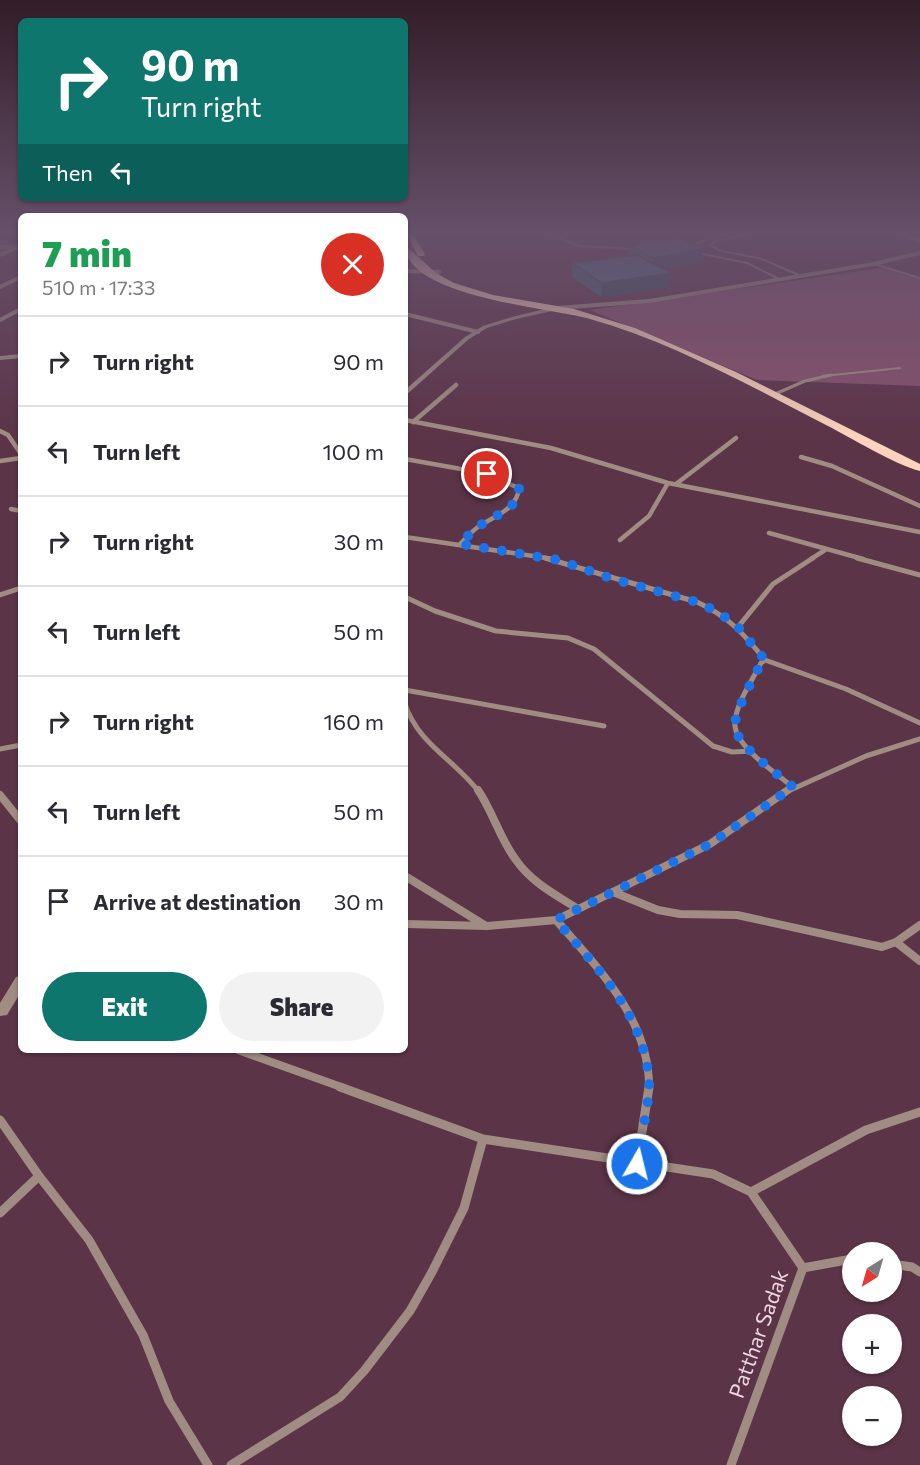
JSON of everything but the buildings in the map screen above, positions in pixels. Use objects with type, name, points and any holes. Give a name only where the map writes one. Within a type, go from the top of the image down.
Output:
[{"type":"main road","points":[[508,299],[557,309],[635,331],[775,394],[920,468]]},
{"type":"main road","points":[[516,299],[537,306]]},
{"type":"street","points":[[408,391],[467,338],[514,318],[557,309],[658,299]]},
{"type":"street","points":[[0,320],[18,311]]},
{"type":"street","points":[[408,315],[477,332]]},
{"type":"street","points":[[0,358],[18,356]]},
{"type":"street","points":[[413,422],[456,385]]},
{"type":"street","points":[[408,421],[551,448],[668,483],[920,532]]},
{"type":"street","points":[[0,431],[8,435],[18,451]]},
{"type":"street","points":[[676,484],[736,438]]},
{"type":"street","points":[[0,461],[18,457]]},
{"type":"street","points":[[801,457],[840,470],[920,506]]},
{"type":"street","points":[[408,460],[487,474],[507,480],[519,488],[514,503],[478,526],[460,544]]},
{"type":"street","points":[[620,540],[643,524],[656,509],[668,483]]},
{"type":"street","points":[[11,509],[18,510]]},
{"type":"street","points":[[769,533],[920,575]]},
{"type":"street","points":[[408,537],[558,560],[613,579],[697,602],[718,612],[738,627],[765,660],[846,689],[920,723]]},
{"type":"street","points":[[738,627],[773,584],[825,550]]},
{"type":"street","points":[[0,595],[18,589]]},
{"type":"street","points":[[408,598],[435,611],[496,631],[553,636],[586,645],[594,649],[713,746],[724,752],[751,751]]},
{"type":"street","points":[[765,660],[761,663],[734,723],[738,739],[793,787]]},
{"type":"street","points":[[408,690],[524,709],[604,726]]},
{"type":"street","points":[[408,713],[412,726],[472,783],[487,805],[516,861],[535,881],[578,909]]},
{"type":"street","points":[[408,924],[487,926],[556,920],[710,844],[793,787],[866,756],[920,739]]},
{"type":"street","points":[[0,749],[18,746]]},
{"type":"street","points":[[0,795],[18,817]]},
{"type":"street","points":[[408,878],[487,926]]},
{"type":"street","points":[[613,892],[658,910],[680,914],[737,915],[882,947],[896,942],[920,925]]},
{"type":"street","points":[[556,920],[608,980],[631,1016],[640,1038],[649,1082],[637,1164]]},
{"type":"street","points":[[896,942],[920,961]]},
{"type":"street","points":[[1,1013],[18,986]]},
{"type":"street","points":[[246,1053],[483,1139],[713,1174],[751,1192],[866,1130],[920,1112]]},
{"type":"street","points":[[0,1120],[39,1176],[89,1240],[143,1335],[169,1401],[207,1465]]},
{"type":"street","points":[[231,1465],[340,1397],[364,1371],[410,1311],[432,1272],[464,1208],[483,1139]]},
{"type":"street","points":[[0,1213],[39,1176]]},
{"type":"street","name":"Patthar Sadak","points":[[731,1465],[803,1268],[751,1192]]},
{"type":"street","points":[[803,1268],[842,1261]]},
{"type":"street","points":[[902,1266],[912,1267],[920,1272]]},
{"type":"lane","points":[[775,394],[801,380],[819,375],[900,368]]},
{"type":"shaded area","points":[[664,299],[920,299],[920,386],[757,380],[590,310]]},
{"type":"route","points":[[487,474],[507,480],[519,488],[519,493],[514,503],[478,526],[460,544],[558,560],[613,579],[697,602],[718,612],[738,627],[765,660],[761,663],[734,723],[735,732],[738,739],[793,787],[710,844],[556,920],[608,980],[631,1016],[640,1038],[649,1082],[637,1164]]}]
